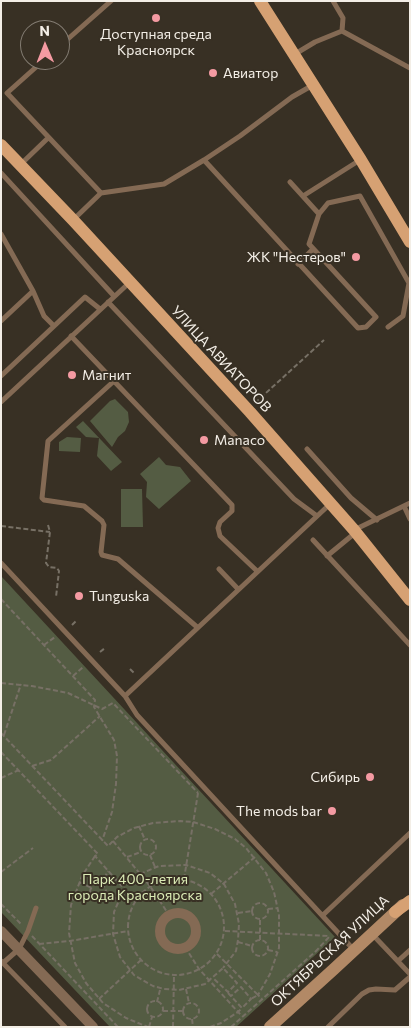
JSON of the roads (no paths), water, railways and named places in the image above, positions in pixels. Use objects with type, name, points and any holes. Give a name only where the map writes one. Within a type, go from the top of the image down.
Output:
[{"type":"main road","points":[[260,1],[361,160],[410,242]]},
{"type":"main road","name":"УЛИЦА АВИАТОРОВ","points":[[1,145],[73,220],[248,410],[355,531],[410,600]]},
{"type":"main road","points":[[395,912],[410,899]]},
{"type":"street","name":"ОКТЯБРЬСКАЯ УЛИЦА","points":[[270,1027],[395,912]]},
{"type":"street","points":[[174,913],[186,914],[194,922],[196,928],[194,939],[185,948],[173,949],[160,936],[160,924],[169,915],[174,913]]},
{"type":"street","points":[[1,931],[93,1027]]},
{"type":"lane","points":[[70,37],[111,1]]},
{"type":"lane","points":[[333,1],[343,18],[342,31]]},
{"type":"lane","points":[[294,55],[315,42],[342,31]]},
{"type":"lane","points":[[342,31],[410,68]]},
{"type":"lane","points":[[33,70],[7,93],[101,193]]},
{"type":"lane","points":[[73,220],[101,193],[164,184],[240,136],[292,97],[313,84]]},
{"type":"lane","points":[[20,165],[48,138]]},
{"type":"lane","points":[[204,160],[358,328],[366,327],[376,317],[309,244],[319,214],[328,203],[360,196],[409,283],[403,316],[388,327]]},
{"type":"lane","points":[[303,196],[361,160]]},
{"type":"lane","points":[[1,172],[114,296]]},
{"type":"lane","points":[[290,182],[319,214]]},
{"type":"lane","points":[[1,234],[33,291],[44,316],[54,326]]},
{"type":"lane","points":[[298,264],[313,248]]},
{"type":"lane","points":[[1,402],[130,282]]},
{"type":"lane","points":[[1,321],[33,291]]},
{"type":"lane","points":[[1,376],[85,297],[100,309]]},
{"type":"lane","points":[[108,302],[294,499],[317,516]]},
{"type":"lane","points":[[71,336],[232,505],[232,511],[220,522],[218,528],[220,536],[256,571]]},
{"type":"lane","points":[[114,381],[48,441],[42,498],[44,500],[84,506],[102,521],[104,526],[102,555],[118,559],[197,627]]},
{"type":"lane","points":[[307,449],[351,498],[376,520]]},
{"type":"lane","points":[[125,696],[256,571],[331,503]]},
{"type":"lane","points":[[328,556],[355,531],[410,503]]},
{"type":"lane","points":[[404,506],[410,519]]},
{"type":"lane","points":[[313,540],[410,644]]},
{"type":"lane","points":[[1,563],[125,696],[137,716],[355,950]]},
{"type":"lane","points":[[219,569],[238,589]]},
{"type":"lane","points":[[323,915],[410,833]]},
{"type":"lane","points":[[36,908],[19,949],[2,962],[65,1027]]},
{"type":"lane","points":[[328,1027],[368,990],[395,990],[410,976],[372,934]]},
{"type":"lane","points":[[398,961],[410,950]]},
{"type":"place","name":"Доступная среда Красноярск","points":[[156,18]]},
{"type":"place","name":"Авиатор","points":[[213,73]]},
{"type":"place","name":"ЖК \"Нестеров\"","points":[[356,257]]},
{"type":"place","name":"Магнит","points":[[72,375]]},
{"type":"place","name":"Manaco","points":[[204,440]]},
{"type":"place","name":"Tunguska","points":[[79,596]]},
{"type":"place","name":"Сибирь","points":[[370,777]]},
{"type":"place","name":"The mods bar","points":[[332,811]]},
{"type":"park label","name":"Парк 400-летия города Красноярска","points":[[135,888]]}]
